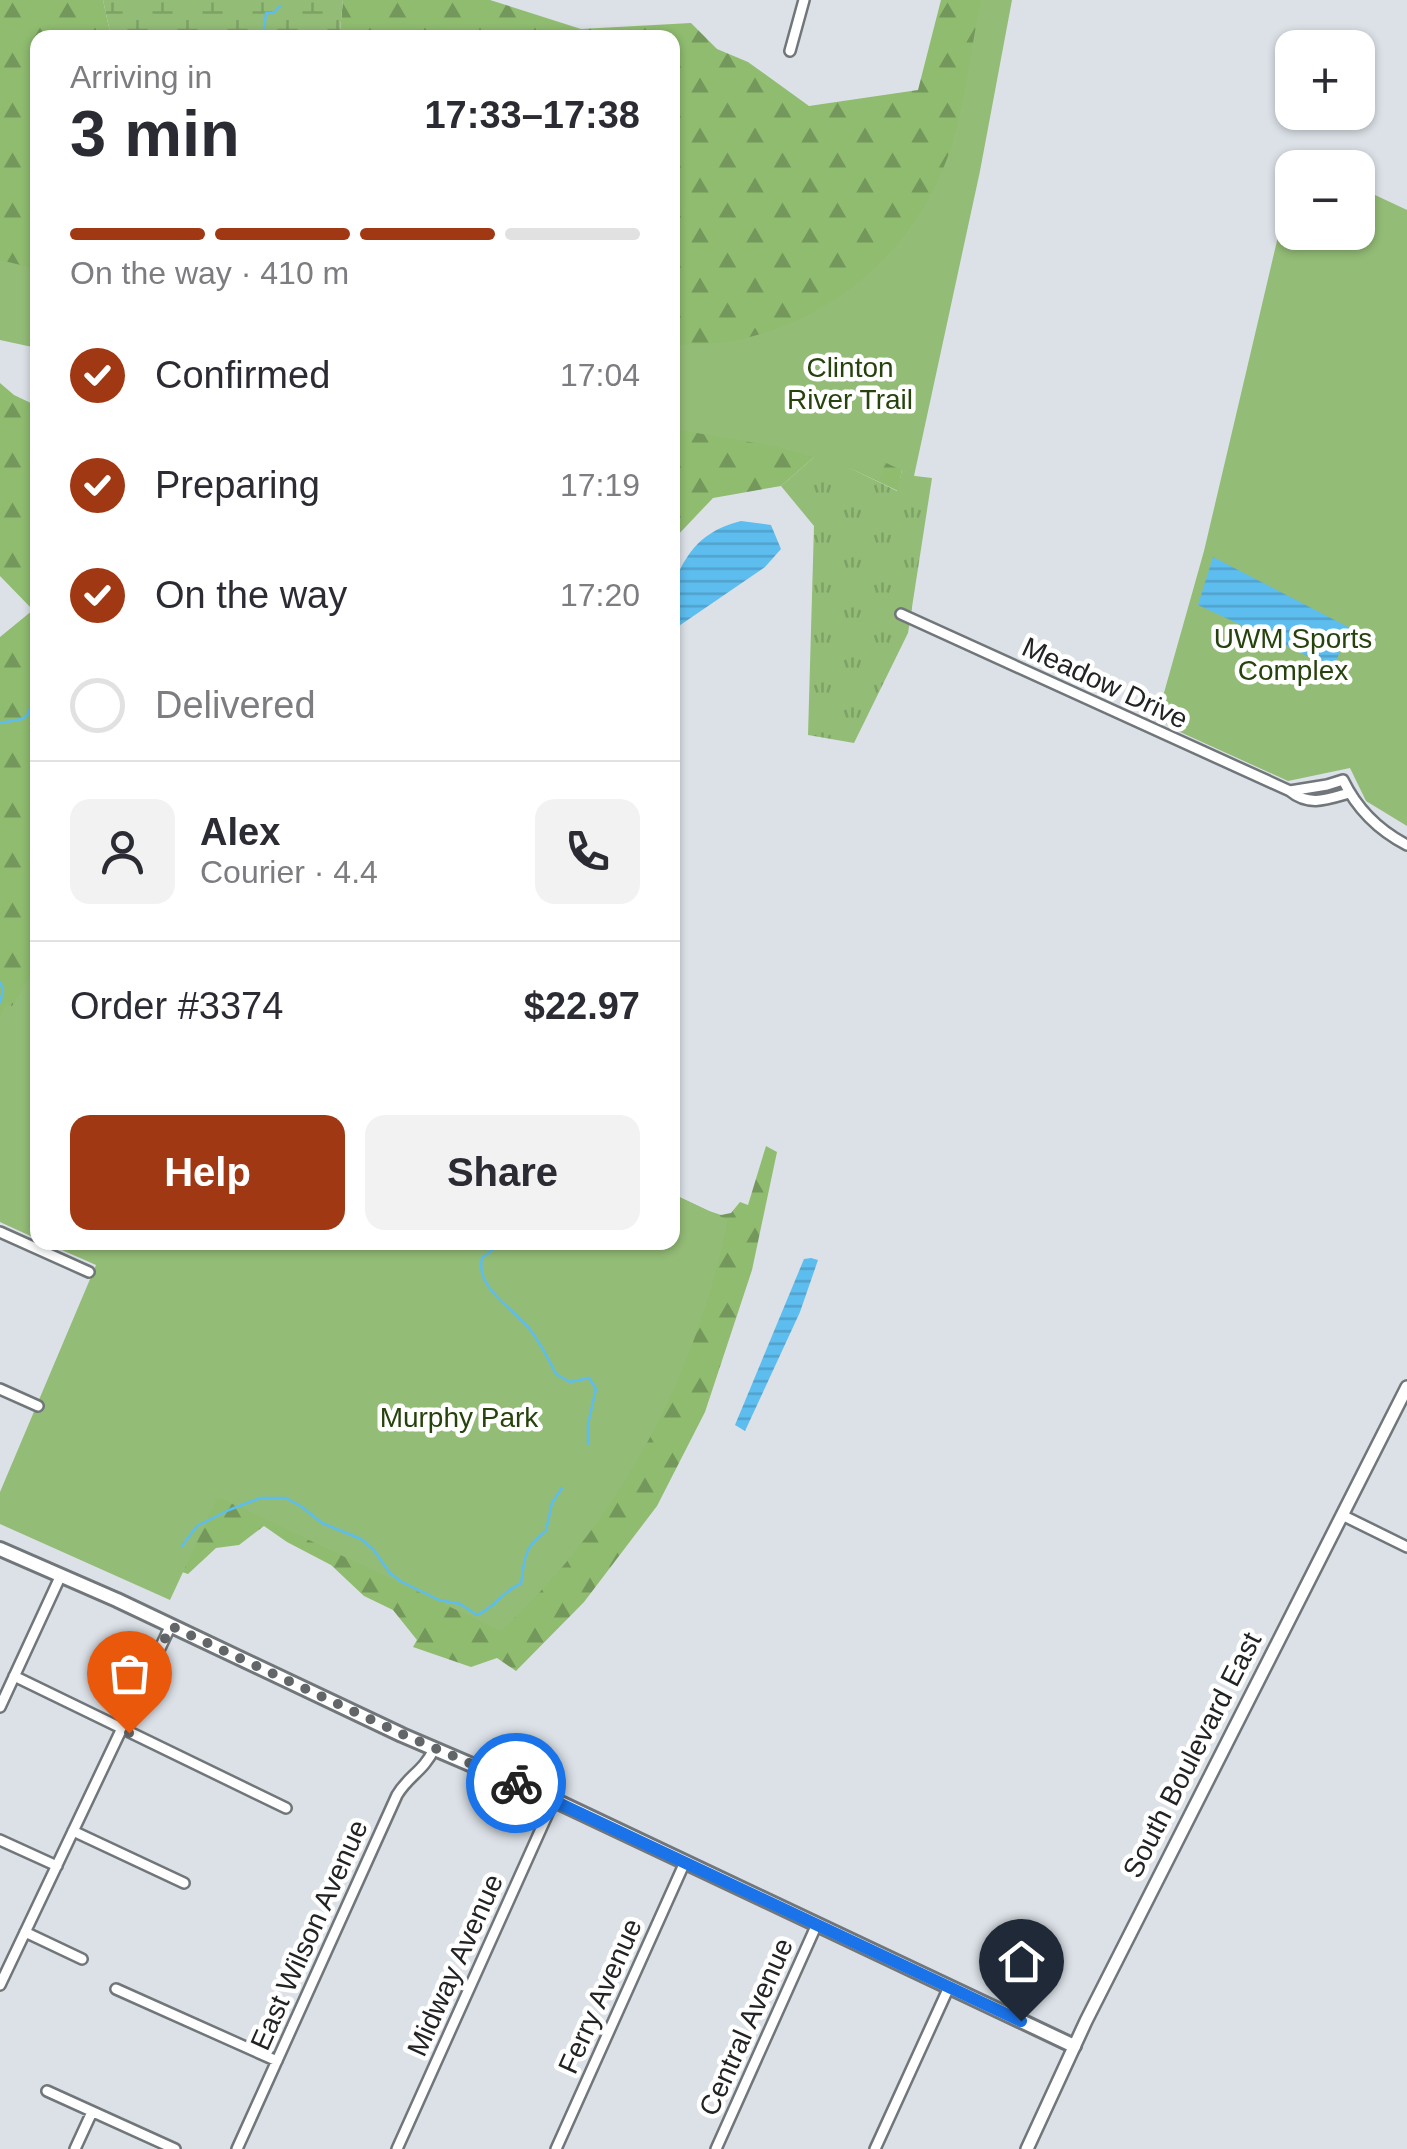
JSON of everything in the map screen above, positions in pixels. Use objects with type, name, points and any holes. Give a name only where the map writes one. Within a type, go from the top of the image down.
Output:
[{"type":"main road","points":[[0,1549],[434,1749],[554,1800],[1074,2046]]},
{"type":"street","points":[[790,51],[804,0]]},
{"type":"street","name":"Meadow Drive","points":[[901,614],[1290,791],[1302,800],[1349,792]]},
{"type":"street","points":[[1290,791],[1343,780],[1373,822],[1407,845]]},
{"type":"street","points":[[0,1232],[30,1245]]},
{"type":"street","points":[[40,1250],[89,1272]]},
{"type":"street","name":"South Boulevard East","points":[[1028,2149],[1074,2046],[1407,1387]]},
{"type":"street","points":[[0,1389],[38,1406]]},
{"type":"street","points":[[1342,1515],[1407,1547]]},
{"type":"street","points":[[1,1700],[61,1576]]},
{"type":"street","points":[[0,1985],[171,1626]]},
{"type":"street","points":[[14,1676],[286,1808]]},
{"type":"street","name":"East Wilson Avenue","points":[[238,2149],[396,1795],[424,1768],[434,1749]]},
{"type":"street","name":"Midway Avenue","points":[[397,2149],[554,1800]]},
{"type":"street","points":[[73,1830],[184,1882]]},
{"type":"street","points":[[0,1840],[56,1866]]},
{"type":"street","name":"Ferry Avenue","points":[[556,2149],[685,1862]]},
{"type":"street","name":"Central Avenue","points":[[716,2149],[817,1924]]},
{"type":"street","points":[[25,1932],[82,1959]]},
{"type":"street","points":[[875,2149],[948,1986]]},
{"type":"street","points":[[116,1988],[277,2060]]},
{"type":"street","points":[[48,2092],[175,2149]]},
{"type":"street","points":[[75,2149],[92,2112]]},
{"type":"green space","points":[[0,0],[103,0],[109,30],[30,30],[30,283],[0,269]]},
{"type":"green space","points":[[103,0],[343,0],[340,30],[109,30]]},
{"type":"green space","points":[[343,0],[490,0],[581,29],[691,23],[717,49],[748,62],[809,106],[918,90],[941,0],[989,0],[898,491],[852,469],[814,457],[781,486],[713,498],[680,533],[680,30],[340,30]]},
{"type":"green space","name":"Clinton River Trail","points":[[981,0],[1012,0],[980,171],[914,476],[884,462],[880,481],[778,447],[680,430],[680,345],[741,339],[778,328],[812,313],[873,270],[898,243],[938,179],[952,144]]},
{"type":"green space","name":"UWM Sports Complex","points":[[1375,195],[1407,210],[1407,826],[1366,801],[1350,768],[1288,781],[1169,727],[1158,714],[1204,551],[1275,249],[1375,250]]},
{"type":"green space","points":[[0,260],[30,267],[30,346],[0,340]]},
{"type":"green space","points":[[0,383],[30,403],[30,607],[0,576]]},
{"type":"green space","points":[[814,457],[852,469],[897,491],[902,470],[932,478],[908,633],[854,743],[808,735],[814,526],[781,486]]},
{"type":"green space","points":[[30,612],[30,1077],[0,1075],[0,637]]},
{"type":"green space","points":[[30,976],[30,1236],[0,1222],[0,1017],[6,1004],[12,1006]]},
{"type":"green space","points":[[766,1146],[777,1152],[752,1270],[705,1412],[657,1506],[584,1602],[516,1671],[497,1658],[471,1667],[413,1647],[417,1640],[393,1610],[364,1596],[331,1565],[264,1526],[239,1545],[216,1548],[188,1574],[161,1565],[152,1516],[657,1250],[680,1250],[680,1197],[721,1215],[731,1213],[740,1202],[748,1205]]},
{"type":"green space","name":"Murphy Park","points":[[680,1197],[728,1220],[696,1335],[647,1443],[582,1543],[501,1631],[218,1497],[170,1600],[0,1524],[0,1492],[96,1265],[62,1250],[680,1250]]},
{"type":"water","points":[[741,521],[771,525],[781,549],[765,567],[680,625],[680,569],[697,545]]},
{"type":"water","points":[[1213,557],[1350,628],[1333,668],[1198,605]]},
{"type":"water","points":[[804,1259],[818,1260],[800,1312],[745,1431],[735,1425]]},
{"type":"waterway","points":[[264,30],[266,13],[274,13],[280,6]]},
{"type":"waterway","points":[[0,723],[22,719],[30,708]]},
{"type":"waterway","points":[[0,982],[0,1003]]},
{"type":"waterway","points":[[492,1250],[482,1258],[481,1269],[489,1288],[532,1333],[556,1374],[570,1382],[589,1378],[596,1389],[588,1444]]},
{"type":"waterway","points":[[182,1546],[197,1526],[229,1510],[260,1498],[286,1498],[322,1523],[361,1539],[400,1581],[439,1600],[460,1604],[477,1615],[521,1584],[526,1554],[546,1531],[552,1503],[562,1488]]},
{"type":"way so far","points":[[129,1733],[122,1728],[171,1626],[434,1749],[516,1783]]},
{"type":"route","points":[[516,1783],[1021,2021]]}]
